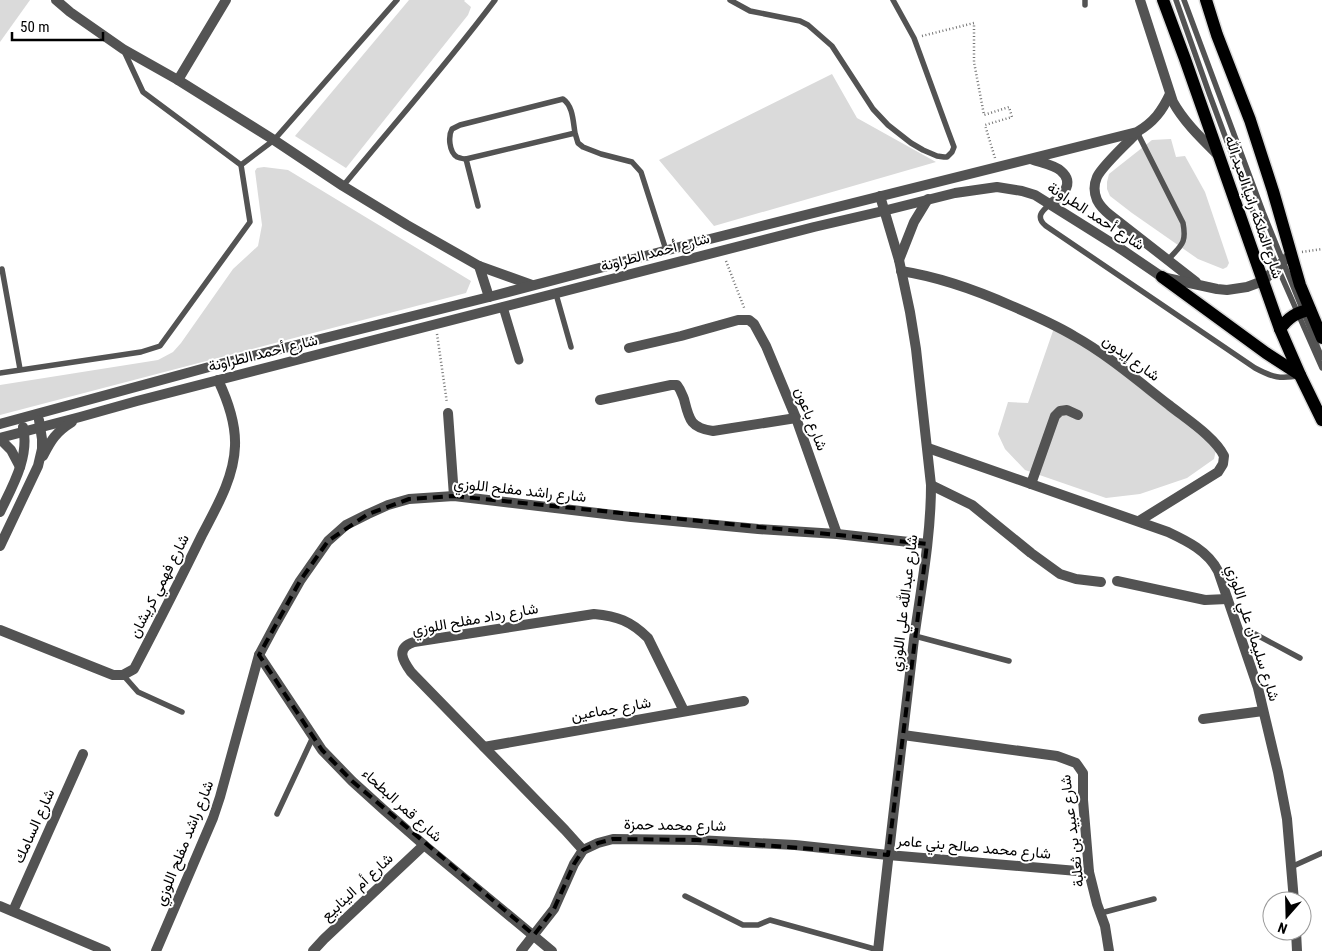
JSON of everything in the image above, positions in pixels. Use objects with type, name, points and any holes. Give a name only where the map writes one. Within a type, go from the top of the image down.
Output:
[{"type":"main road","name":"شارع الملكة رانيا العبد الله","points":[[1163,0],[1280,329],[1300,376],[1322,420]]},
{"type":"main road","name":"شارع الملكة رانيا العبد الله","points":[[1206,0],[1250,120],[1273,191],[1283,261],[1300,285],[1303,311],[1322,338]]},
{"type":"main road","points":[[1162,277],[1266,354],[1300,376]]},
{"type":"main road","points":[[1280,329],[1291,317],[1303,311]]},
{"type":"street","points":[[56,0],[123,49],[178,80],[343,186],[479,266],[532,285]]},
{"type":"street","points":[[178,80],[226,0]]},
{"type":"street","points":[[1140,0],[1170,94],[1177,110],[1220,156]]},
{"type":"street","name":"شارع أحمد الطراونة","points":[[0,424],[220,364],[1137,132],[1157,116],[1170,94]]},
{"type":"street","points":[[1137,132],[1097,176],[1094,188],[1096,199],[1110,216],[1200,285]]},
{"type":"street","points":[[1031,159],[1062,171],[1066,178],[1066,190],[1050,204]]},
{"type":"street","name":"شارع أحمد الطراونة","points":[[0,439],[137,401],[841,220],[955,193],[997,187],[1036,195],[1162,277],[1218,289],[1247,288],[1262,281],[1283,261]]},
{"type":"street","name":"شارع عبدالله علي اللوزي","points":[[878,951],[902,735],[931,505],[928,448],[916,350],[900,265],[880,196]]},
{"type":"street","points":[[900,265],[914,222],[928,199]]},
{"type":"street","name":"شارع إيدون","points":[[900,265],[978,291],[1049,322],[1074,336],[1119,366],[1216,444],[1224,456],[1223,464],[1218,472],[1138,521]]},
{"type":"street","points":[[479,266],[489,297]]},
{"type":"street","points":[[503,307],[519,360]]},
{"type":"street","points":[[629,348],[738,320],[749,320]]},
{"type":"street","name":"شارع باعون","points":[[749,320],[758,329],[796,418],[837,534]]},
{"type":"street","name":"شارع فهمي كريشان","points":[[123,675],[134,669],[182,577],[232,470],[235,446],[233,423],[228,400],[218,380]]},
{"type":"street","points":[[600,400],[671,385],[677,386],[681,390],[692,422],[709,431],[796,418]]},
{"type":"street","points":[[1031,484],[1055,416],[1060,410],[1067,410],[1078,415]]},
{"type":"street","points":[[448,413],[454,496]]},
{"type":"street","points":[[38,414],[42,449],[38,466]]},
{"type":"street","points":[[0,546],[54,437],[61,429],[80,418]]},
{"type":"street","points":[[0,512],[20,467],[24,450],[22,419]]},
{"type":"street","points":[[0,439],[11,450],[20,467]]},
{"type":"street","name":"شارع سليمان علي اللوزي","points":[[928,448],[1168,532],[1185,540],[1212,560],[1218,571],[1258,688],[1287,819],[1293,891]]},
{"type":"street","points":[[931,485],[972,505],[1060,574],[1076,579],[1101,582]]},
{"type":"street","name":"شارع راشد مفلح اللوزي","points":[[156,951],[213,818],[259,655],[300,581],[328,541],[346,525],[388,505],[409,500],[454,496],[631,517],[758,529],[837,534],[927,544]]},
{"type":"street","points":[[1117,581],[1205,600],[1228,599]]},
{"type":"street","name":"شارع رداد مفلح اللوزي","points":[[584,850],[412,672],[404,662],[402,654],[407,646],[414,642],[594,614],[612,616],[632,624],[648,638],[684,711]]},
{"type":"street","points":[[0,630],[113,675],[123,675]]},
{"type":"street","name":"شارع قمر البطحاء","points":[[259,655],[322,750],[352,781],[424,845],[552,951]]},
{"type":"street","name":"شارع جماعين","points":[[484,747],[744,702]]},
{"type":"street","points":[[1203,719],[1263,711]]},
{"type":"street","name":"شارع عبيد بن ثعلبة","points":[[902,735],[1057,756],[1076,763],[1083,773],[1083,800],[1089,872],[1105,926],[1109,951]]},
{"type":"street","name":"شارع السامك","points":[[13,911],[83,754]]},
{"type":"street","name":"شارع محمد حمزة","points":[[584,850],[598,843],[613,839],[697,840],[795,845],[888,855]]},
{"type":"street","name":"شارع أم الينابيع","points":[[313,951],[424,845]]},
{"type":"street","points":[[521,951],[554,909],[574,864],[584,850]]},
{"type":"street","name":"شارع محمد صالح بني عامر","points":[[888,855],[1089,872]]},
{"type":"street","points":[[0,906],[106,951]]},
{"type":"lane","points":[[241,165],[274,140],[397,0]]},
{"type":"lane","points":[[343,186],[424,90],[495,0]]},
{"type":"lane","points":[[730,0],[750,11],[800,21],[808,25],[832,46],[873,109],[888,125],[923,150],[944,158],[952,152],[954,147],[914,38],[893,0]]},
{"type":"lane","points":[[1176,0],[1254,214],[1283,261]]},
{"type":"lane","points":[[1184,0],[1283,261],[1322,358]]},
{"type":"lane","points":[[0,373],[141,352],[160,346],[250,222],[241,165],[143,92],[123,49]]},
{"type":"lane","points":[[575,132],[466,159],[459,158],[452,152],[449,135],[452,129],[460,125],[563,98],[570,105],[578,143],[601,154],[632,162],[641,172],[666,250]]},
{"type":"lane","points":[[1137,132],[1183,223],[1184,241],[1168,260]]},
{"type":"lane","points":[[466,159],[478,206]]},
{"type":"lane","points":[[1050,204],[1042,211],[1042,224],[1255,368],[1276,378],[1300,376]]},
{"type":"lane","points":[[2,269],[20,369]]},
{"type":"lane","points":[[556,294],[571,347]]},
{"type":"lane","points":[[1303,311],[1322,368]]},
{"type":"lane","points":[[1238,632],[1255,634],[1300,658]]},
{"type":"lane","points":[[915,636],[1009,660]]},
{"type":"lane","points":[[123,675],[138,692],[182,712]]},
{"type":"lane","points":[[277,814],[314,737]]},
{"type":"lane","points":[[1291,867],[1322,853]]},
{"type":"lane","points":[[685,896],[743,925],[758,925],[770,920],[878,951]]},
{"type":"lane","points":[[1101,913],[1154,899]]},
{"type":"path","points":[[914,38],[974,23],[974,62],[984,115],[1009,107],[1012,117],[985,125],[997,167]]},
{"type":"path","points":[[1283,261],[1322,249]]},
{"type":"path","points":[[721,251],[749,320]]},
{"type":"path","points":[[436,325],[448,413]]},
{"type":"highlighted area","points":[[454,496],[927,544],[888,855],[697,840],[613,839],[583,850],[574,864],[554,909],[534,935],[352,781],[322,750],[259,655],[300,581],[328,541],[368,514],[409,499]]},
{"type":"shaded area","points":[[0,0],[30,0],[0,42]]},
{"type":"shaded area","points":[[409,0],[465,0],[471,7],[468,15],[346,168],[295,136]]},
{"type":"shaded area","points":[[832,74],[857,118],[936,162],[714,226],[659,160]]},
{"type":"shaded area","points":[[1171,139],[1176,157],[1185,156],[1205,192],[1229,263],[1223,269],[1198,259],[1132,213],[1110,196],[1107,189],[1109,174],[1152,140]]},
{"type":"shaded area","points":[[257,168],[288,170],[471,281],[466,293],[0,415],[0,385],[158,360],[173,352],[233,269],[258,246],[262,225],[255,171]]},
{"type":"shaded area","points":[[1054,328],[1091,349],[1212,445],[1216,450],[1214,459],[1187,478],[1140,494],[1106,498],[1025,470],[1005,449],[998,434],[1008,402],[1028,403]]}]
